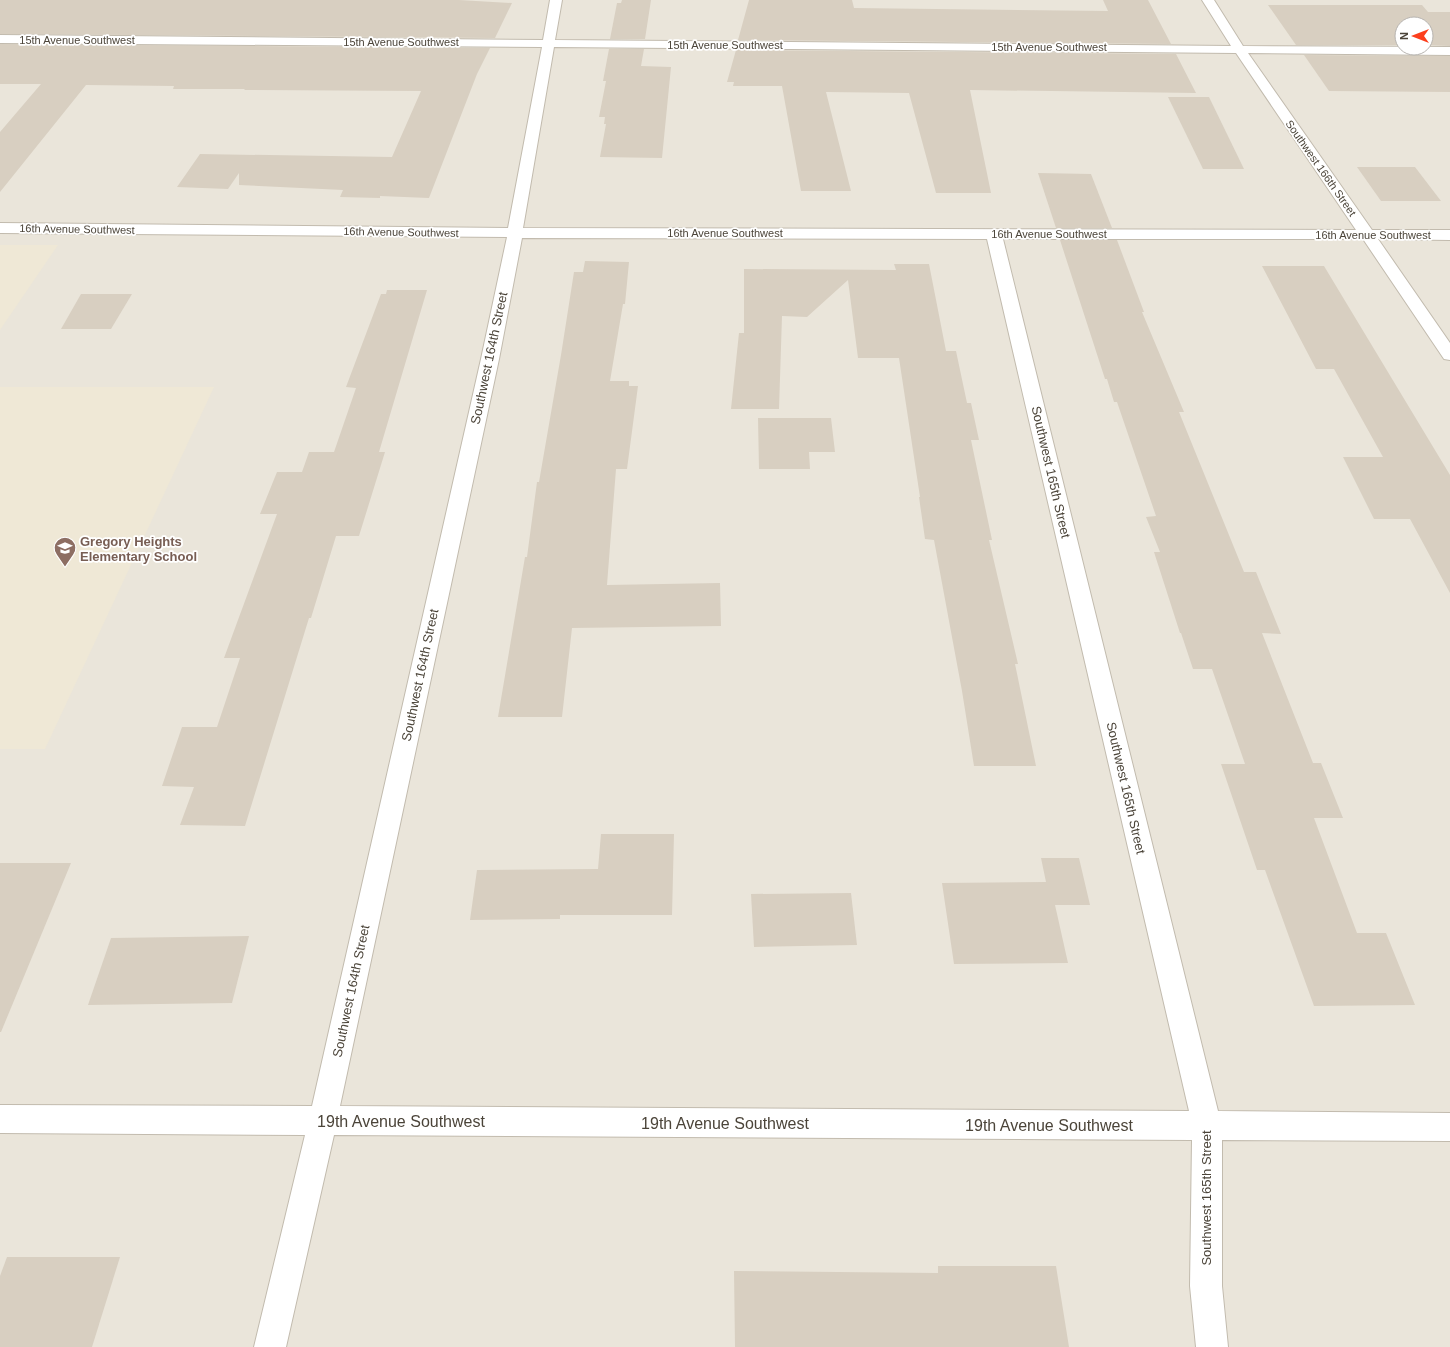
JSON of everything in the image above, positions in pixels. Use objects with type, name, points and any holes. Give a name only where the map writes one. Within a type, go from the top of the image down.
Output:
[{"type":"street","name":"Southwest 164th Street","points":[[270,1347],[323,1120],[490,359],[556,0]]},
{"type":"street","name":"Southwest 166th Street","points":[[1208,0],[1239,49],[1450,355]]},
{"type":"street","name":"15th Avenue Southwest","points":[[0,39],[1450,51]]},
{"type":"street","name":"16th Avenue Southwest","points":[[0,228],[514,233],[1450,236]]},
{"type":"street","name":"Southwest 165th Street","points":[[994,234],[1207,1126],[1206,1286],[1212,1347]]},
{"type":"street","name":"19th Avenue Southwest","points":[[0,1119],[1450,1127]]},
{"type":"shaded area","points":[[0,0],[1450,0],[1450,1347],[0,1347]]},
{"type":"shaded area","points":[[0,245],[58,245],[0,330]]},
{"type":"shaded area","name":"Gregory Heights Elementary School","points":[[0,387],[214,387],[45,749],[0,749]]},
{"type":"building","points":[[0,0],[459,0],[512,3],[495,38],[0,34]]},
{"type":"building","points":[[622,0],[651,0],[645,39],[610,39],[617,3],[621,3]]},
{"type":"building","points":[[749,0],[852,0],[854,8],[1108,11],[1103,0],[1148,0],[1171,44],[738,40]]},
{"type":"building","points":[[1268,5],[1422,5],[1428,12],[1450,12],[1450,46],[1434,45],[1434,16],[1394,16],[1394,45],[1296,45]]},
{"type":"building","points":[[0,44],[490,48],[477,74],[429,198],[380,196],[380,198],[340,197],[343,190],[239,185],[239,173],[228,189],[177,187],[200,154],[392,157],[421,91],[173,89],[174,86],[86,85],[0,192],[0,132],[41,84],[0,84]]},
{"type":"building","points":[[609,49],[644,49],[641,66],[671,67],[662,158],[600,157],[606,124],[604,124],[605,117],[599,117],[606,81],[603,81]]},
{"type":"building","points":[[736,50],[1176,54],[1196,93],[970,90],[991,193],[936,193],[909,93],[826,92],[851,191],[801,191],[782,86],[733,86],[734,82],[727,82]]},
{"type":"building","points":[[1304,55],[1450,56],[1450,92],[1329,91]]},
{"type":"building","points":[[1168,97],[1209,97],[1244,169],[1203,169]]},
{"type":"building","points":[[1357,167],[1415,167],[1441,201],[1381,201]]},
{"type":"building","points":[[1038,173],[1091,174],[1112,228],[1056,228]]},
{"type":"building","points":[[1060,240],[1117,240],[1144,312],[1142,312],[1184,412],[1179,412],[1244,572],[1256,572],[1281,634],[1262,633],[1313,763],[1321,763],[1343,818],[1314,818],[1357,933],[1386,933],[1415,1005],[1314,1006],[1265,870],[1257,870],[1221,764],[1245,764],[1212,669],[1193,669],[1180,633],[1154,552],[1160,552],[1146,517],[1156,516],[1117,402],[1114,402],[1107,379],[1105,379]]},
{"type":"building","points":[[585,261],[629,262],[625,304],[623,304],[610,381],[629,381],[629,386],[638,386],[627,469],[616,469],[607,585],[720,583],[721,626],[572,628],[562,717],[498,717],[525,557],[527,557],[537,482],[539,482],[574,272],[583,272]]},
{"type":"building","points":[[894,264],[929,264],[946,351],[956,351],[967,403],[971,403],[979,440],[971,440],[992,540],[989,540],[1018,664],[1015,664],[1036,766],[974,766],[962,691],[934,540],[925,539],[899,358],[858,358],[848,280],[807,317],[782,316],[779,409],[731,409],[739,333],[744,333],[744,269],[896,270]]},
{"type":"building","points":[[1262,266],[1324,266],[1450,475],[1450,593],[1410,519],[1374,519],[1343,457],[1383,457],[1334,369],[1316,369]]},
{"type":"building","points":[[387,290],[427,290],[379,452],[385,452],[359,536],[336,536],[311,618],[309,618],[245,826],[180,825],[194,787],[162,786],[182,727],[217,727],[240,658],[224,658],[277,514],[260,514],[277,472],[302,472],[309,452],[334,452],[356,388],[346,387],[381,294],[386,294]]},
{"type":"building","points":[[81,294],[132,294],[111,329],[61,329]]},
{"type":"building","points":[[758,418],[831,418],[835,452],[809,452],[810,469],[759,469]]},
{"type":"building","points":[[601,834],[674,834],[672,915],[560,915],[560,919],[470,920],[477,870],[598,869]]},
{"type":"building","points":[[1041,858],[1079,858],[1090,905],[1055,905],[1068,963],[954,964],[942,883],[1046,882]]},
{"type":"building","points":[[0,863],[71,863],[1,1032],[0,1032]]},
{"type":"building","points":[[851,893],[857,945],[754,947],[751,894]]},
{"type":"building","points":[[249,936],[232,1003],[88,1005],[111,938]]},
{"type":"building","points":[[7,1257],[120,1257],[92,1347],[0,1347],[0,1276]]},
{"type":"building","points":[[938,1266],[1056,1266],[1069,1347],[735,1347],[734,1271],[938,1273]]},
{"type":"place","name":"Gregory Heights Elementary School","points":[[65,568]]}]
